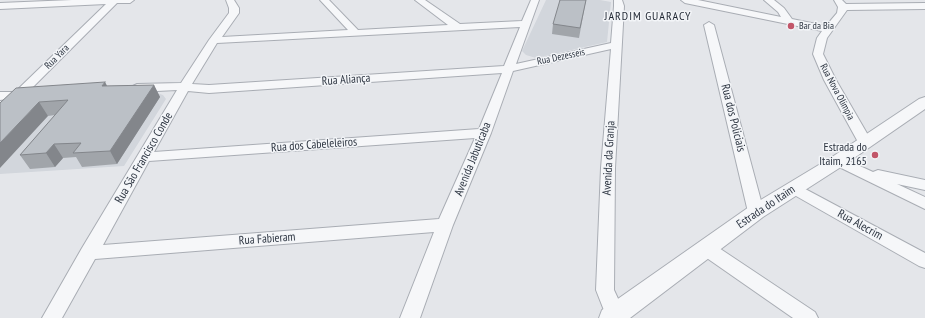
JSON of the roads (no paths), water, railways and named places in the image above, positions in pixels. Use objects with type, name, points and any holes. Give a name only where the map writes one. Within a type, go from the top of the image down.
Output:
[{"type":"street","points":[[0,6],[130,0]]},
{"type":"street","name":"Rua São Francisco Conde","points":[[52,318],[184,88],[214,40],[234,13],[234,8],[230,0]]},
{"type":"street","points":[[324,0],[356,33]]},
{"type":"street","points":[[419,0],[457,27]]},
{"type":"street","name":"Avenida Jabuticaba","points":[[410,318],[445,225],[484,133],[507,69],[535,0]]},
{"type":"street","name":"Avenida da Granja","points":[[614,317],[605,290],[608,168],[620,6],[618,0]]},
{"type":"street","points":[[686,0],[829,30]]},
{"type":"street","points":[[768,0],[781,10],[788,21]]},
{"type":"street","points":[[921,0],[925,2]]},
{"type":"street","name":"Rua Yara","points":[[0,113],[114,1]]},
{"type":"street","points":[[840,3],[925,6]]},
{"type":"street","name":"Rua Nova Olímpia","points":[[840,3],[836,21],[822,38],[818,54],[821,63],[864,142]]},
{"type":"street","points":[[214,40],[526,24]]},
{"type":"street","name":"Rua dos Policiais","points":[[709,25],[756,212]]},
{"type":"street","name":"Rua Dezesseis","points":[[507,69],[616,45]]},
{"type":"street","name":"Rua Aliança","points":[[123,89],[162,86],[209,89],[507,69]]},
{"type":"street","points":[[0,96],[39,94]]},
{"type":"street","name":"Estrada do Itaim","points":[[614,317],[708,249],[756,212],[838,161],[925,102]]},
{"type":"street","name":"Rua dos Cabeleleiros","points":[[144,157],[484,133]]},
{"type":"street","points":[[838,161],[925,204]]},
{"type":"street","points":[[859,172],[925,185]]},
{"type":"street","name":"Rua Alecrim","points":[[794,188],[925,261]]},
{"type":"street","name":"Rua Fabieram","points":[[88,253],[445,225]]},
{"type":"street","points":[[708,249],[808,318]]},
{"type":"place","name":"Bar da Bia","points":[[791,26]]},
{"type":"place","name":"Estrada do Itaim, 2165","points":[[875,155]]},
{"type":"district","name":"JARDIM GUARACY","points":[[648,17]]}]
